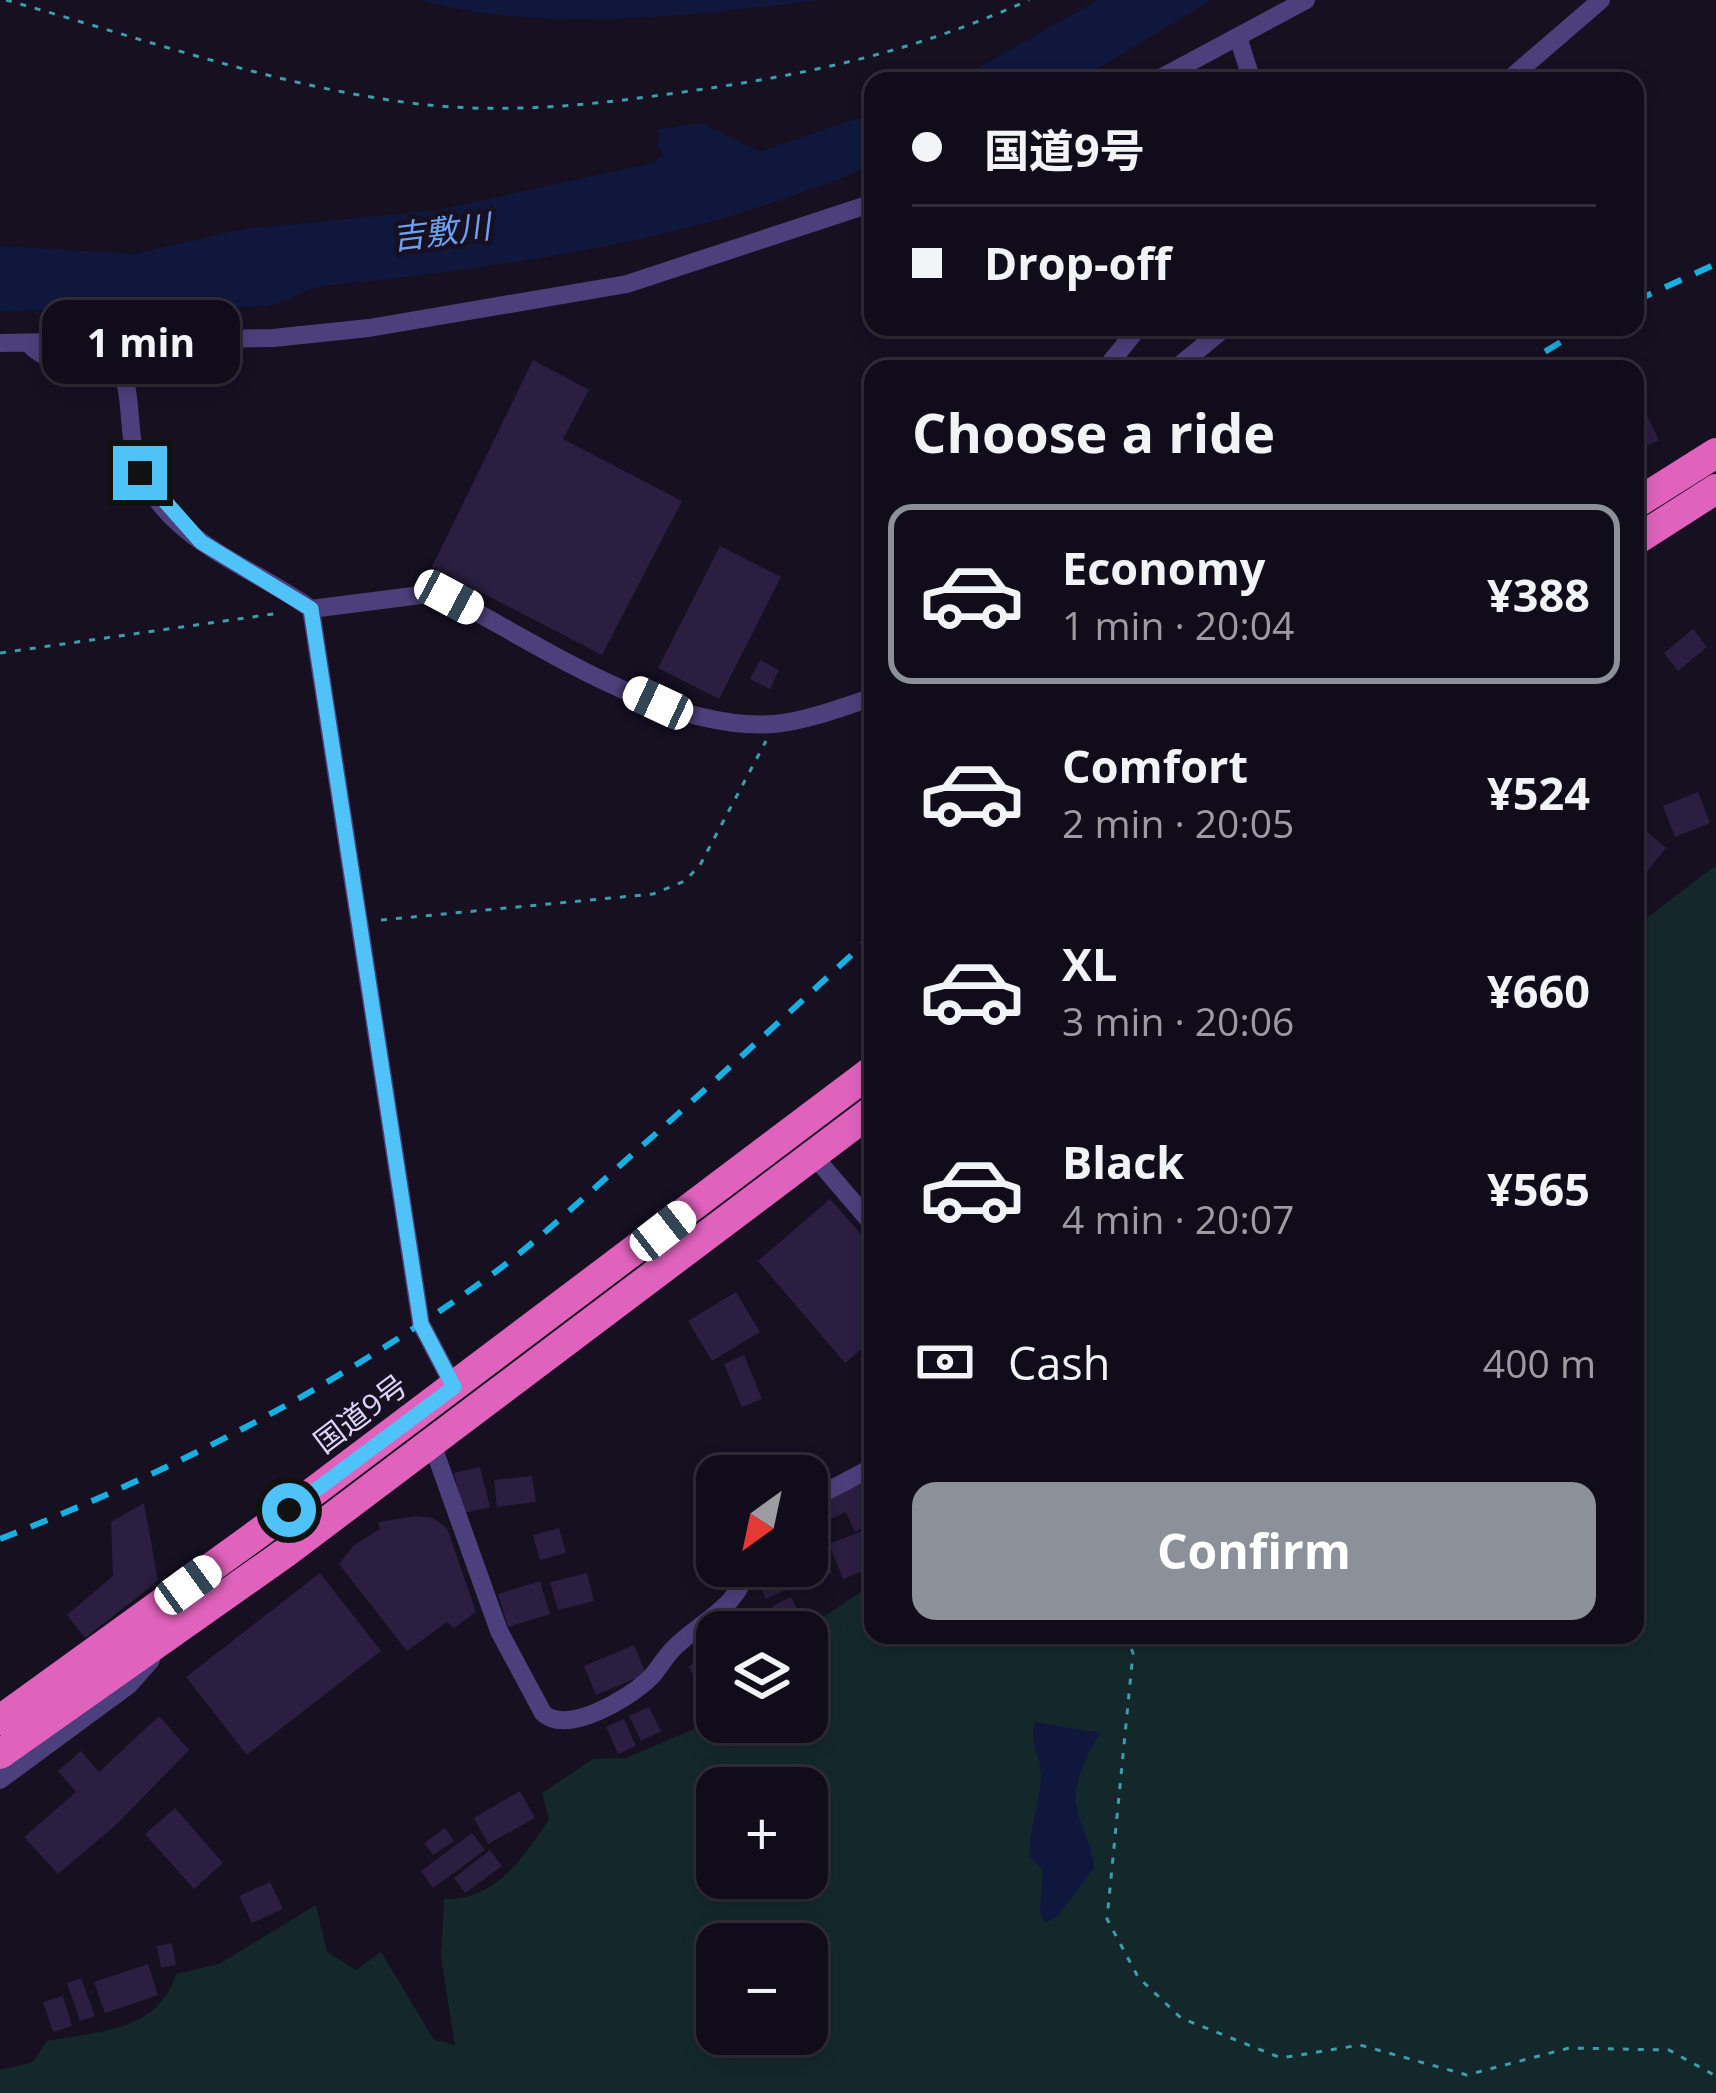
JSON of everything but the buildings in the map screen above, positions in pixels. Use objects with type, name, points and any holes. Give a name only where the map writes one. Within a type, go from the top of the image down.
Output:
[{"type":"highway","points":[[1644,498],[1716,452]]},
{"type":"highway","points":[[1644,535],[1716,489]]},
{"type":"highway","name":"国道9号","points":[[0,1720],[454,1387],[864,1077]]},
{"type":"highway","points":[[0,1754],[169,1638],[864,1117]]},
{"type":"street","points":[[1173,72],[1306,0]]},
{"type":"street","points":[[1517,72],[1600,0]]},
{"type":"street","points":[[1239,40],[1249,72]]},
{"type":"street","points":[[0,343],[273,338],[515,304],[627,284],[864,206]]},
{"type":"street","points":[[1113,360],[1132,336]]},
{"type":"street","points":[[1186,360],[1215,336]]},
{"type":"street","points":[[29,344],[37,353],[60,361],[118,368],[126,380],[128,434],[140,473],[164,505],[201,542],[311,609],[429,594],[449,597],[658,703],[713,719],[776,724],[864,700]]},
{"type":"street","points":[[311,609],[421,1324],[454,1387]]},
{"type":"street","points":[[813,1155],[864,1214]]},
{"type":"street","points":[[431,1442],[499,1630],[552,1721],[562,1723],[604,1707],[640,1686],[674,1648],[737,1595],[740,1587]]},
{"type":"street","points":[[828,1491],[864,1472]]},
{"type":"street","points":[[0,1780],[129,1685],[169,1638]]},
{"type":"path","points":[[6,0],[320,87],[399,102],[493,109],[568,109],[853,64],[956,33],[1029,0]]},
{"type":"path","points":[[0,653],[311,609]]},
{"type":"path","points":[[360,922],[653,894],[685,881],[700,865],[776,724]]},
{"type":"path","points":[[1130,1644],[1133,1653],[1107,1919],[1138,1977],[1180,2018],[1281,2058],[1360,2045],[1467,2075],[1569,2048],[1669,2050],[1716,2076]]},
{"type":"green space","points":[[1716,865],[1716,2093],[0,2093],[0,2070],[33,2062],[47,2041],[106,2031],[141,2018],[156,2008],[176,1974],[219,1964],[316,1905],[327,1952],[356,1970],[381,1952],[434,2040],[455,2045],[441,1958],[444,1899],[478,1893],[506,1874],[549,1819],[542,1793],[593,1759],[626,1758],[696,1728],[696,1743],[828,1743],[828,1614],[864,1590],[864,1644],[1644,1644],[1644,920]]},
{"type":"water","points":[[419,0],[819,0],[668,16],[568,19],[518,17]]},
{"type":"water","points":[[1098,0],[1211,0],[1093,72],[971,72]]},
{"type":"water","name":"吉敷川","points":[[864,116],[864,168],[671,232],[535,259],[324,286],[264,306],[0,311],[0,246],[135,254],[244,229],[439,210],[653,163],[664,154],[657,146],[659,129],[701,123],[760,152]]},
{"type":"water","points":[[1035,1722],[1100,1733],[1076,1790],[1094,1868],[1058,1916],[1045,1923],[1040,1912],[1043,1871],[1030,1857],[1041,1779]]},
{"type":"railway","points":[[1644,297],[1716,264]]},
{"type":"railway","points":[[1532,360],[1570,336]]},
{"type":"railway","points":[[0,1539],[193,1454],[316,1388],[436,1314],[544,1233],[864,943]]},
{"type":"route","points":[[140,473],[201,542],[311,609],[421,1324],[454,1387],[289,1510]]}]
